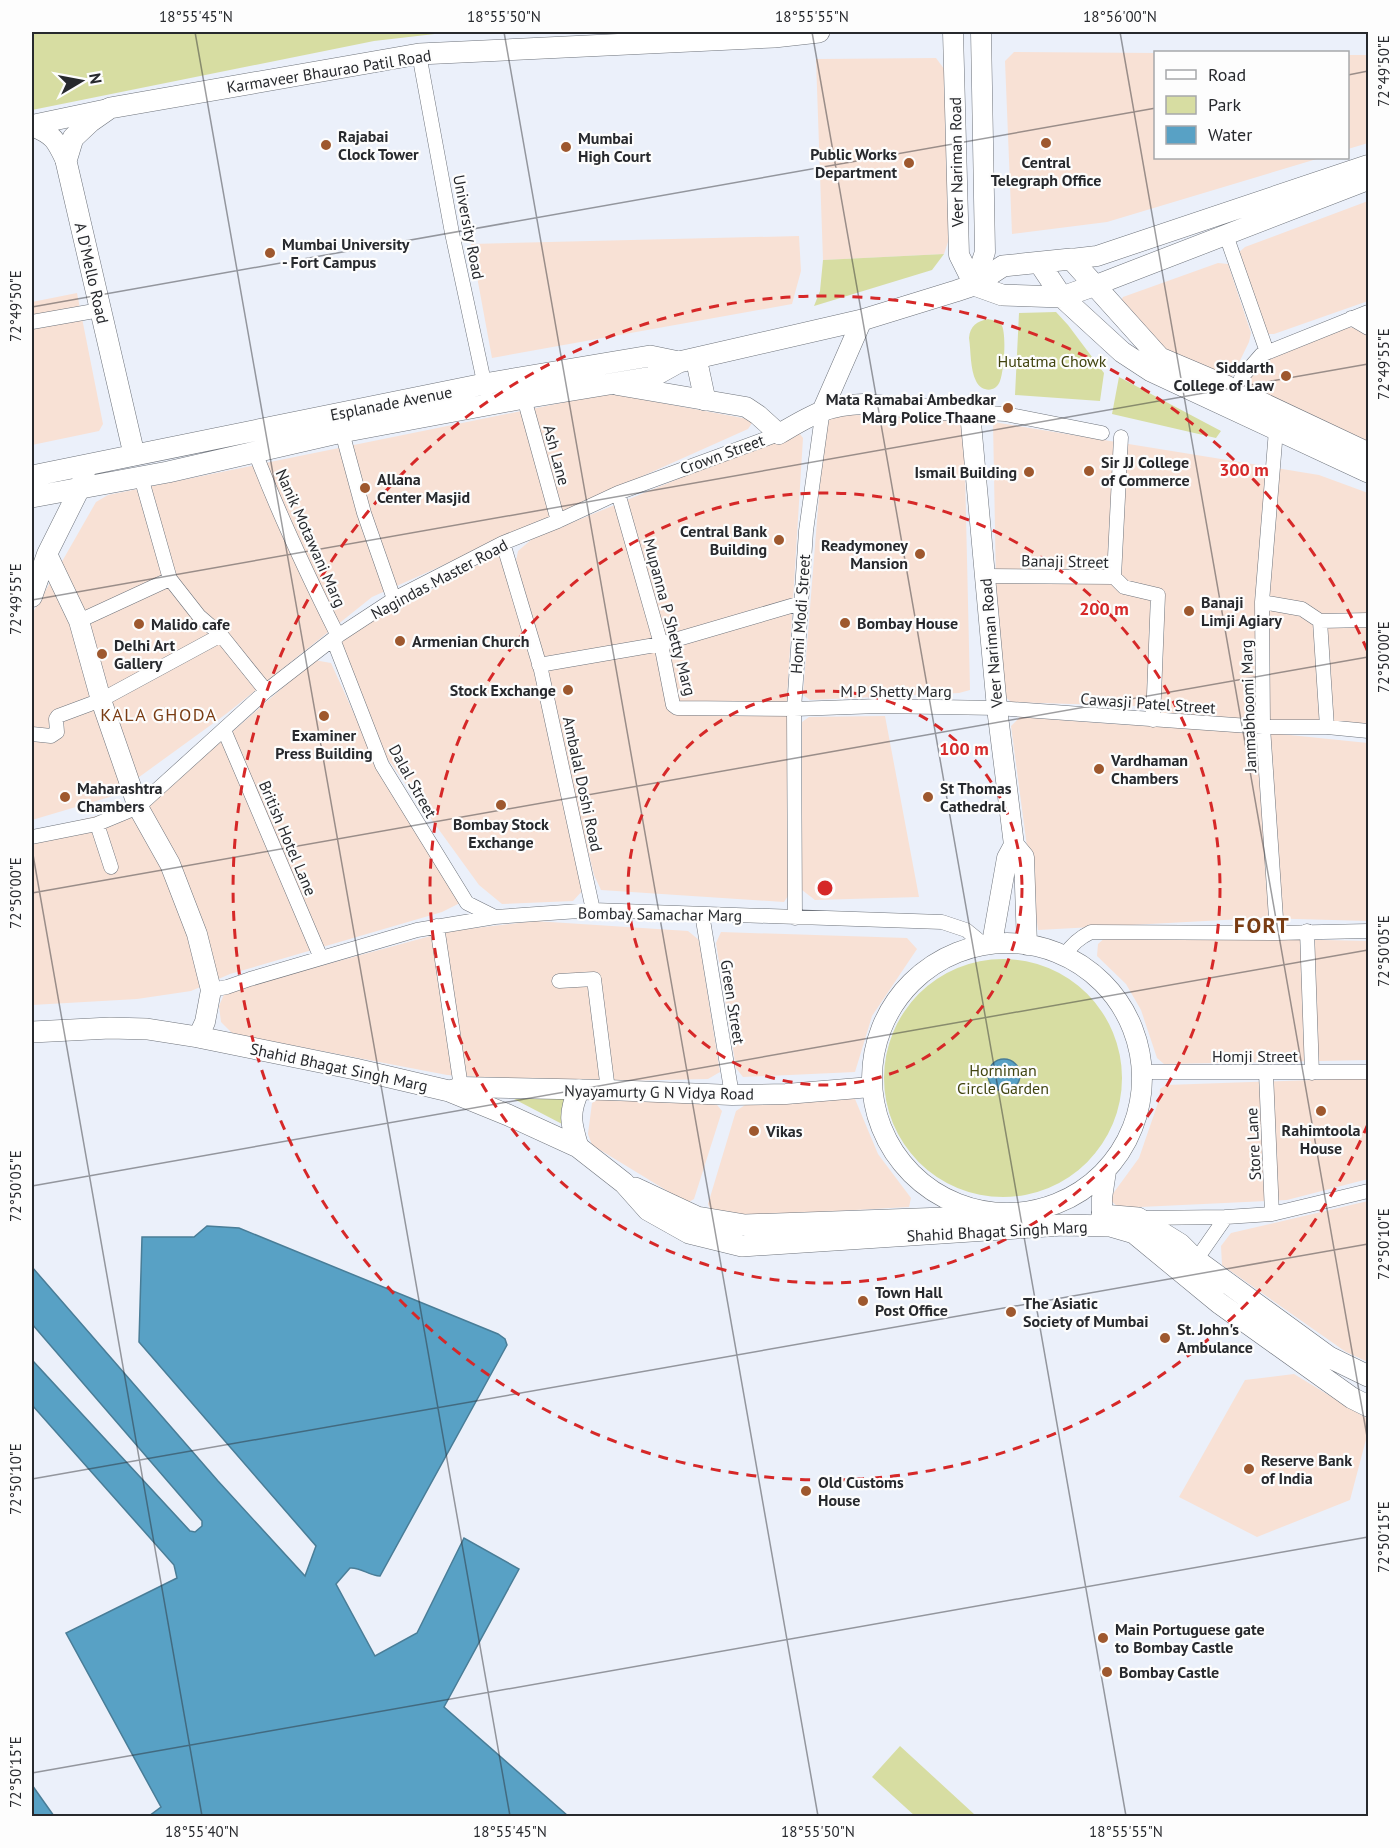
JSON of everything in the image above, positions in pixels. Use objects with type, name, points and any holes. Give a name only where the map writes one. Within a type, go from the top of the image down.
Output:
[{"type":"main road","name":"Karmaveer Bhaurao Patil Road","points":[[110,108],[419,54],[819,32]]},
{"type":"main road","points":[[66,161],[73,138],[110,108]]},
{"type":"main road","name":"A D'Mello Road","points":[[66,161],[134,454]]},
{"type":"main road","points":[[32,497],[148,475],[342,432],[652,377],[688,360],[862,320],[974,285],[1003,266],[1073,259],[1131,328],[1160,358],[1226,386],[1368,453]]},
{"type":"main road","points":[[1040,264],[1062,297],[1122,352],[1151,370],[1368,472]]},
{"type":"main road","points":[[974,285],[1002,295],[1062,297],[1096,285]]},
{"type":"main road","name":"Esplanade Avenue","points":[[32,476],[484,384],[650,356],[688,360]]},
{"type":"main road","points":[[688,360],[705,400]]},
{"type":"main road","points":[[555,372],[559,393]]},
{"type":"main road","points":[[134,454],[148,475]]},
{"type":"main road","points":[[97,463],[112,482]]},
{"type":"main road","name":"Shahid Bhagat Singh Marg","points":[[32,1032],[137,1028],[198,1037],[455,1089],[578,1147],[624,1184],[693,1225],[742,1246],[1063,1225],[1110,1226],[1119,1220]]},
{"type":"main road","points":[[578,1147],[571,1116],[579,1090]]},
{"type":"main road","name":"Shahid Bhagat Singh Marg","points":[[693,1225],[938,1217],[1119,1220],[1180,1244],[1196,1260],[1329,1358],[1368,1376]]},
{"type":"main road","name":"Shahid Bhagat Singh Marg","points":[[1119,1220],[1219,1303],[1352,1398],[1368,1406]]},
{"type":"street","name":"Veer Nariman Road","points":[[953,32],[958,255],[974,285]]},
{"type":"street","name":"Veer Nariman Road","points":[[974,285],[986,252],[981,32]]},
{"type":"street","name":"University Road","points":[[419,54],[452,233],[489,405]]},
{"type":"street","name":"Karmaveer Bhaurao Patil Road","points":[[32,125],[110,108]]},
{"type":"street","points":[[32,125],[56,140],[66,161]]},
{"type":"street","points":[[1073,259],[1097,256],[1368,165]]},
{"type":"street","points":[[1096,285],[1368,180]]},
{"type":"street","points":[[1226,235],[1264,354]]},
{"type":"street","points":[[32,322],[100,310]]},
{"type":"street","points":[[1241,378],[1264,354],[1368,312]]},
{"type":"street","points":[[1351,318],[1368,328]]},
{"type":"street","name":"Homi Modi Street","points":[[795,918],[794,709],[806,531],[823,409],[862,320]]},
{"type":"street","points":[[611,384],[746,407],[779,434]]},
{"type":"street","name":"Ash Lane","points":[[524,398],[558,521]]},
{"type":"street","points":[[823,409],[848,404],[863,404],[1005,414],[1102,433]]},
{"type":"street","name":"Crown Street","points":[[618,493],[779,434],[823,409]]},
{"type":"street","name":"Veer Nariman Road","points":[[970,412],[997,708],[1014,845],[1007,858],[987,943]]},
{"type":"street","name":"Janmabhoomi Marg","points":[[1276,430],[1262,602],[1263,727],[1277,933]]},
{"type":"street","points":[[342,432],[364,513],[394,598]]},
{"type":"street","points":[[1114,577],[1121,436]]},
{"type":"street","name":"Nanik Motawani Marg","points":[[255,452],[276,506],[335,637]]},
{"type":"street","points":[[32,597],[47,555],[80,488],[97,463]]},
{"type":"street","points":[[148,475],[170,579],[199,616],[221,635],[266,691]]},
{"type":"street","name":"Nagindas Master Road","points":[[32,837],[97,824],[138,807],[266,691],[335,637],[394,598],[503,543],[618,493]]},
{"type":"street","name":"Mupanna P Shetty Marg","points":[[618,493],[660,644],[673,705],[677,708],[794,709]]},
{"type":"street","name":"Ambalal Doshi Road","points":[[503,543],[539,665],[593,910]]},
{"type":"street","points":[[47,555],[79,621],[101,700],[138,807],[170,864],[196,934],[211,990],[205,1022],[198,1037]]},
{"type":"street","name":"Banaji Street","points":[[985,576],[1114,577],[1124,587],[1158,595],[1153,720]]},
{"type":"street","points":[[79,621],[170,579]]},
{"type":"street","points":[[1262,602],[1302,609],[1320,621],[1368,620]]},
{"type":"street","points":[[539,665],[660,644],[801,603]]},
{"type":"street","points":[[1320,621],[1327,727]]},
{"type":"street","points":[[32,734],[51,736],[57,732],[56,719],[58,716],[101,700],[221,635]]},
{"type":"street","name":"Dalal Street","points":[[335,637],[382,765],[467,903],[495,917]]},
{"type":"street","name":"M P Shetty Marg","points":[[794,709],[879,706],[997,708]]},
{"type":"street","name":"Cawasji Patel Street","points":[[997,708],[1263,727],[1327,727],[1368,731]]},
{"type":"street","name":"British Hotel Lane","points":[[224,730],[321,958]]},
{"type":"street","points":[[97,824],[111,867]]},
{"type":"street","points":[[1014,845],[1024,857],[1027,945]]},
{"type":"street","name":"Bombay Samachar Marg","points":[[211,990],[417,930],[495,917],[593,910],[942,922],[966,930],[987,943]]},
{"type":"street","name":"Green Street","points":[[702,914],[732,1095]]},
{"type":"street","points":[[437,926],[455,1089]]},
{"type":"street","points":[[1065,955],[1071,945],[1091,932],[1368,931]]},
{"type":"street","points":[[1307,932],[1312,1072]]},
{"type":"street","points":[[987,943],[1041,946],[1065,955],[1090,970],[1111,991],[1122,1007],[1138,1043],[1142,1072],[1139,1108],[1127,1142],[1106,1172],[1078,1194],[1046,1209],[1010,1211],[969,1209],[931,1192],[901,1164],[880,1128],[878,1085],[872,1054],[882,1023],[899,994],[922,970],[950,953],[987,943]]},
{"type":"street","points":[[559,981],[594,979],[608,1090]]},
{"type":"street","name":"Homji Street","points":[[1142,1072],[1368,1072]]},
{"type":"street","name":"Store Lane","points":[[1266,1073],[1272,1214]]},
{"type":"street","name":"Nyayamurty G N Vidya Road","points":[[455,1089],[608,1090],[732,1095],[786,1094],[878,1085]]},
{"type":"street","points":[[1106,1172],[1102,1198],[1119,1220],[1272,1214],[1368,1191]]},
{"type":"street","points":[[931,1192],[931,1205],[938,1217],[959,1232]]},
{"type":"street","points":[[1196,1260],[1226,1217]]},
{"type":"shaded area","points":[[1014,52],[1154,53],[1154,159],[1317,159],[1107,222],[1012,234],[1005,61]]},
{"type":"shaded area","points":[[1349,55],[1368,55],[1368,143],[1349,149]]},
{"type":"shaded area","points":[[936,58],[945,70],[949,239],[944,254],[823,260],[816,59]]},
{"type":"shaded area","points":[[1368,201],[1368,301],[1274,334],[1261,334],[1237,254],[1245,247]]},
{"type":"shaded area","points":[[799,236],[801,271],[792,304],[492,358],[471,244]]},
{"type":"shaded area","points":[[1218,263],[1228,264],[1251,333],[1233,375],[1228,378],[1171,354],[1117,309],[1123,297]]},
{"type":"shaded area","points":[[77,293],[103,424],[99,431],[32,445],[32,302]]},
{"type":"shaded area","points":[[1355,327],[1368,334],[1368,445],[1245,384],[1253,368],[1263,359]]},
{"type":"shaded area","points":[[600,395],[619,395],[748,419],[752,423],[748,429],[372,597],[226,714],[113,796],[32,820],[32,614],[96,502],[108,495]]},
{"type":"shaded area","points":[[835,414],[959,420],[964,428],[970,690],[959,693],[810,700],[803,695],[825,421]]},
{"type":"shaded area","points":[[993,422],[1319,475],[1368,493],[1368,725],[1264,723],[1160,715],[1135,706],[1011,702],[998,690]]},
{"type":"shaded area","points":[[797,430],[803,438],[787,697],[790,893],[784,902],[601,890],[594,875],[516,561],[518,551],[532,539]]},
{"type":"shaded area","points":[[500,553],[538,679],[583,890],[573,901],[502,904],[479,885],[379,747],[340,639]]},
{"type":"shaded area","points":[[314,660],[331,663],[384,780],[462,902],[442,912],[230,974],[191,991],[137,999],[32,1005],[32,832],[124,809],[158,797]]},
{"type":"shaded area","points":[[885,716],[919,897],[815,900],[802,890],[802,722],[809,717]]},
{"type":"shaded area","points":[[1020,717],[1261,732],[1368,743],[1368,921],[1261,918],[1038,930],[1011,726]]},
{"type":"shaded area","points":[[535,921],[688,931],[699,940],[720,1072],[708,1079],[567,1082],[447,1075],[233,1034],[221,1022],[219,1006],[225,992],[449,931]]},
{"type":"shaded area","points":[[721,932],[907,938],[917,949],[872,1016],[855,1072],[743,1077],[736,1068],[716,943]]},
{"type":"shaded area","points":[[1108,935],[1368,941],[1368,1060],[1164,1064],[1157,1058],[1141,1010],[1126,984],[1097,956],[1098,944]]},
{"type":"shaded area","points":[[1368,1078],[1368,1179],[1287,1200],[1119,1208],[1109,1199],[1139,1158],[1159,1100],[1160,1089],[1166,1085]]},
{"type":"shaded area","points":[[603,1096],[713,1100],[722,1111],[694,1199],[687,1203],[592,1145],[588,1134],[592,1103]]},
{"type":"shaded area","points":[[855,1099],[878,1154],[911,1198],[909,1207],[714,1218],[708,1204],[736,1111],[751,1101]]},
{"type":"shaded area","points":[[1368,1201],[1368,1362],[1346,1352],[1222,1265],[1221,1246],[1231,1233]]},
{"type":"shaded area","points":[[1294,1374],[1368,1419],[1368,1432],[1350,1500],[1257,1537],[1179,1497],[1245,1380]]},
{"type":"green space","points":[[32,32],[452,32],[374,41],[32,110]]},
{"type":"green space","points":[[944,254],[932,270],[814,306],[820,291],[823,260]]},
{"type":"green space","name":"Hutatma Chowk","points":[[1056,312],[1104,373],[1100,401],[1015,395],[1019,313]]},
{"type":"green space","points":[[988,319],[997,321],[1003,328],[1004,361],[998,385],[988,390],[978,385],[974,376],[969,338],[975,325]]},
{"type":"green space","points":[[1119,377],[1221,431],[1216,438],[1112,414]]},
{"type":"green space","name":"Horniman Circle Garden","points":[[1003,959],[1026,961],[1048,968],[1069,979],[1087,994],[1102,1012],[1113,1033],[1120,1055],[1122,1078],[1120,1101],[1113,1123],[1102,1144],[1087,1162],[1069,1177],[1048,1188],[1026,1195],[1003,1197],[980,1195],[958,1188],[937,1177],[919,1162],[904,1144],[893,1123],[886,1101],[884,1078],[886,1055],[893,1033],[904,1012],[919,994],[937,979],[958,968],[980,961]]},
{"type":"green space","points":[[514,1099],[568,1099],[564,1125]]},
{"type":"green space","points":[[900,1746],[974,1814],[972,1816],[915,1816],[872,1777]]},
{"type":"water","points":[[1004,1059],[1015,1064],[1020,1075],[1015,1086],[1004,1091],[993,1086],[988,1075],[993,1064]]},
{"type":"water","points":[[207,1226],[239,1228],[498,1334],[505,1339],[507,1345],[380,1576],[350,1568],[336,1584],[375,1656],[417,1633],[464,1538],[519,1569],[444,1707],[568,1816],[149,1816],[161,1807],[66,1633],[177,1578],[174,1565],[32,1405],[32,1360],[190,1531],[195,1532],[202,1526],[202,1521],[32,1324],[32,1267],[218,1481],[305,1576],[316,1546],[139,1342],[142,1237],[194,1237]]},
{"type":"water","points":[[32,1785],[54,1816],[32,1816]]},
{"type":"place","name":"Central Telegraph Office","points":[[1046,143]]},
{"type":"place","name":"Rajabai Clock Tower","points":[[326,145]]},
{"type":"place","name":"Mumbai High Court","points":[[566,147]]},
{"type":"place","name":"Public Works Department","points":[[909,163]]},
{"type":"place","name":"Mumbai University - Fort Campus","points":[[270,253]]},
{"type":"place","name":"Siddarth College of Law","points":[[1286,376]]},
{"type":"place","name":"Mata Ramabai Ambedkar Marg Police Thaane","points":[[1008,408]]},
{"type":"place","name":"Sir JJ College of Commerce","points":[[1089,471]]},
{"type":"place","name":"Ismail Building","points":[[1029,472]]},
{"type":"place","name":"Allana Center Masjid","points":[[365,488]]},
{"type":"place","name":"Central Bank Building","points":[[779,540]]},
{"type":"place","name":"Readymoney Mansion","points":[[920,554]]},
{"type":"place","name":"Banaji Limji Agiary","points":[[1189,611]]},
{"type":"place","name":"Bombay House","points":[[845,623]]},
{"type":"place","name":"Malido cafe","points":[[139,624]]},
{"type":"place","name":"Armenian Church","points":[[400,641]]},
{"type":"place","name":"Delhi Art Gallery","points":[[102,654]]},
{"type":"place","name":"Stock Exchange","points":[[568,690]]},
{"type":"place","name":"Examiner Press Building","points":[[324,716]]},
{"type":"place","name":"Vardhaman Chambers","points":[[1099,769]]},
{"type":"place","name":"Maharashtra Chambers","points":[[65,797]]},
{"type":"place","name":"St Thomas Cathedral","points":[[928,797]]},
{"type":"place","name":"Bombay Stock Exchange","points":[[501,805]]},
{"type":"place","name":"Rahimtoola House","points":[[1321,1111]]},
{"type":"place","name":"Vikas","points":[[754,1131]]},
{"type":"place","name":"Town Hall Post Office","points":[[863,1301]]},
{"type":"place","name":"The Asiatic Society of Mumbai","points":[[1011,1312]]},
{"type":"place","name":"St. John's Ambulance","points":[[1165,1338]]},
{"type":"place","name":"Reserve Bank of India","points":[[1249,1469]]},
{"type":"place","name":"Old Customs House","points":[[806,1491]]},
{"type":"place","name":"Main Portuguese gate to Bombay Castle","points":[[1103,1638]]},
{"type":"place","name":"Bombay Castle","points":[[1107,1672]]},
{"type":"district","name":"KALA GHODA","points":[[159,715]]},
{"type":"district","name":"FORT","points":[[1262,925]]}]
